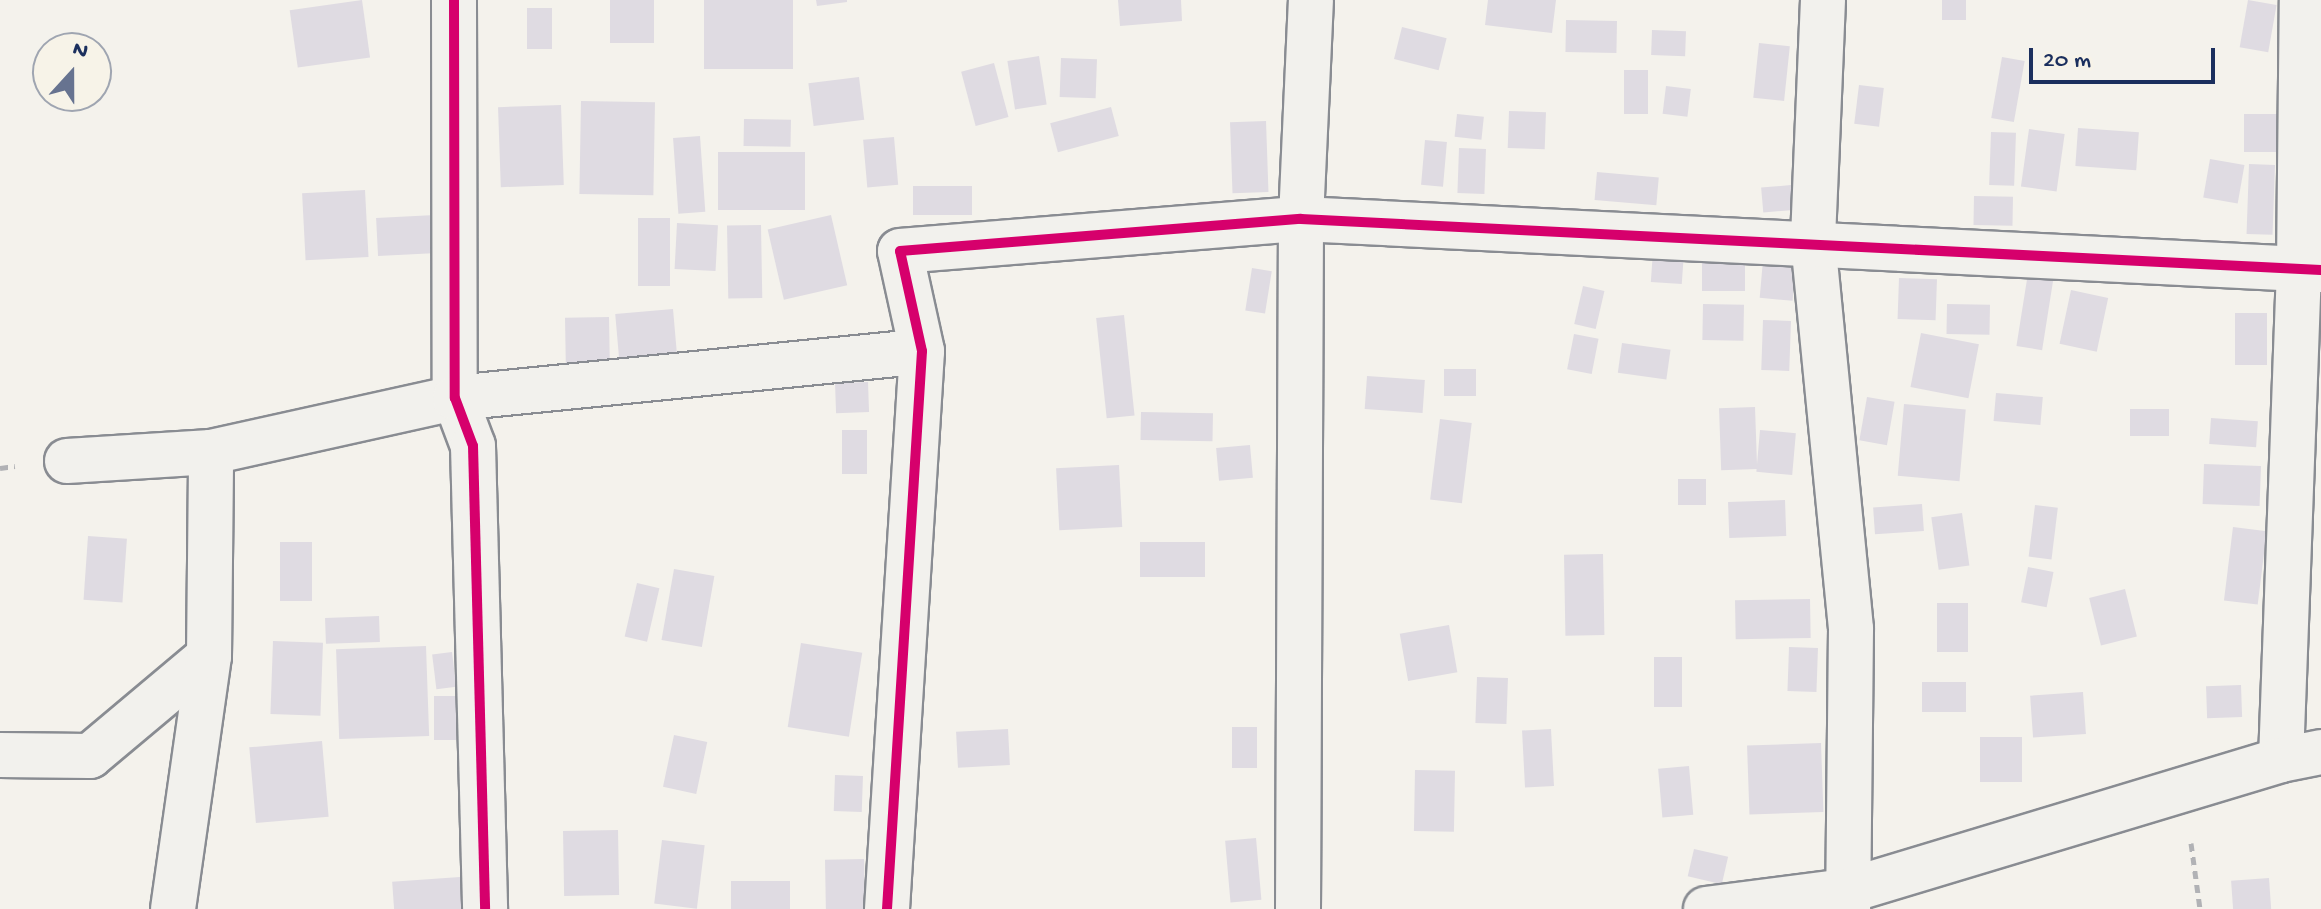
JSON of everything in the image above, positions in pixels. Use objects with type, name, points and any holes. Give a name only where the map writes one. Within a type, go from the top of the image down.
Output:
[{"type":"street","points":[[454,0],[455,398],[473,446],[485,909]]},
{"type":"street","points":[[1298,909],[1301,219],[1311,0]]},
{"type":"street","points":[[1823,0],[1813,241],[1851,629],[1847,900]]},
{"type":"street","points":[[1706,909],[1847,900],[2184,789],[2301,756],[2310,269],[2302,0]]},
{"type":"street","points":[[887,909],[922,351],[900,251],[1301,219],[1813,241],[2310,269]]},
{"type":"street","points":[[67,461],[211,452],[455,398],[922,351]]},
{"type":"street","points":[[173,909],[209,656],[211,452]]},
{"type":"street","points":[[0,755],[90,756],[209,656]]},
{"type":"path","points":[[2184,789],[2200,909]]},
{"type":"building","points":[[362,0],[370,57],[298,68],[290,10]]},
{"type":"building","points":[[610,0],[654,0],[654,43],[610,43]]},
{"type":"building","points":[[704,0],[793,0],[793,69],[704,69]]},
{"type":"building","points":[[816,0],[847,0],[847,2],[817,6]]},
{"type":"building","points":[[1118,0],[1181,0],[1182,21],[1120,26]]},
{"type":"building","points":[[1488,0],[1556,0],[1552,33],[1485,25]]},
{"type":"building","points":[[1942,0],[1966,0],[1966,20],[1942,20]]},
{"type":"building","points":[[2248,0],[2277,5],[2268,52],[2240,47]]},
{"type":"building","points":[[527,8],[552,8],[552,49],[527,49]]},
{"type":"building","points":[[1566,20],[1617,21],[1616,53],[1565,52]]},
{"type":"building","points":[[1402,27],[1447,38],[1439,70],[1394,59]]},
{"type":"building","points":[[1652,30],[1686,31],[1685,56],[1651,55]]},
{"type":"building","points":[[1759,43],[1790,46],[1784,101],[1753,98]]},
{"type":"building","points":[[1039,56],[1047,104],[1015,109],[1007,61]]},
{"type":"building","points":[[2002,57],[2025,61],[2014,122],[1991,118]]},
{"type":"building","points":[[1061,58],[1097,59],[1096,98],[1060,97]]},
{"type":"building","points":[[994,63],[1008,117],[976,126],[961,72]]},
{"type":"building","points":[[1624,70],[1648,70],[1648,114],[1624,114]]},
{"type":"building","points":[[859,77],[864,120],[814,126],[808,83]]},
{"type":"building","points":[[1859,85],[1884,88],[1879,127],[1854,124]]},
{"type":"building","points":[[1666,86],[1691,89],[1687,117],[1663,114]]},
{"type":"building","points":[[581,101],[655,102],[653,195],[579,194]]},
{"type":"building","points":[[561,105],[564,185],[501,187],[498,107]]},
{"type":"building","points":[[1111,107],[1119,136],[1058,152],[1050,123]]},
{"type":"building","points":[[1509,111],[1546,112],[1545,149],[1508,148]]},
{"type":"building","points":[[1457,114],[1484,117],[1481,140],[1455,137]]},
{"type":"building","points":[[2244,114],[2282,114],[2282,152],[2244,152]]},
{"type":"building","points":[[744,119],[791,120],[791,147],[744,146]]},
{"type":"building","points":[[1266,121],[1268,192],[1232,193],[1230,122]]},
{"type":"building","points":[[2078,128],[2139,132],[2136,170],[2075,166]]},
{"type":"building","points":[[2029,129],[2065,134],[2057,191],[2021,186]]},
{"type":"building","points":[[1991,132],[2016,133],[2014,186],[1989,185]]},
{"type":"building","points":[[700,136],[705,212],[678,214],[673,138]]},
{"type":"building","points":[[894,137],[898,185],[867,188],[863,140]]},
{"type":"building","points":[[1425,140],[1447,142],[1443,187],[1421,185]]},
{"type":"building","points":[[1459,148],[1486,149],[1484,194],[1457,193]]},
{"type":"building","points":[[718,152],[805,152],[805,210],[718,210]]},
{"type":"building","points":[[2210,159],[2244,165],[2238,203],[2203,197]]},
{"type":"building","points":[[2249,164],[2275,165],[2273,235],[2247,234]]},
{"type":"building","points":[[1597,172],[1659,177],[1656,205],[1595,200]]},
{"type":"building","points":[[1791,185],[1793,210],[1763,213],[1761,188]]},
{"type":"building","points":[[913,186],[972,186],[972,215],[913,215]]},
{"type":"building","points":[[365,190],[369,257],[306,260],[302,193]]},
{"type":"building","points":[[1974,196],[2013,197],[2012,226],[1973,225]]},
{"type":"building","points":[[435,215],[437,253],[378,256],[376,218]]},
{"type":"building","points":[[831,215],[847,285],[784,300],[768,230]]},
{"type":"building","points":[[638,218],[670,218],[670,286],[638,286]]},
{"type":"building","points":[[677,223],[718,225],[716,271],[675,269]]},
{"type":"building","points":[[761,225],[762,298],[728,299],[727,226]]},
{"type":"building","points":[[1653,251],[1684,253],[1682,284],[1651,282]]},
{"type":"building","points":[[1702,253],[1745,253],[1745,291],[1702,291]]},
{"type":"building","points":[[1763,260],[1796,263],[1793,301],[1760,298]]},
{"type":"building","points":[[1252,268],[1272,271],[1265,314],[1245,310]]},
{"type":"building","points":[[2028,273],[2054,277],[2042,350],[2016,346]]},
{"type":"building","points":[[1899,278],[1937,279],[1936,320],[1898,319]]},
{"type":"building","points":[[1583,286],[1604,291],[1596,329],[1574,324]]},
{"type":"building","points":[[2071,290],[2108,298],[2097,352],[2060,344]]},
{"type":"building","points":[[1703,304],[1744,305],[1743,341],[1702,340]]},
{"type":"building","points":[[1947,304],[1990,305],[1989,335],[1946,334]]},
{"type":"building","points":[[673,309],[678,362],[620,367],[615,314]]},
{"type":"building","points":[[2235,313],[2267,313],[2267,365],[2235,365]]},
{"type":"building","points":[[1124,315],[1135,415],[1107,418],[1096,318]]},
{"type":"building","points":[[609,317],[610,374],[566,375],[565,318]]},
{"type":"building","points":[[1763,320],[1791,321],[1789,371],[1761,370]]},
{"type":"building","points":[[1921,333],[1979,344],[1968,398],[1911,387]]},
{"type":"building","points":[[1574,334],[1599,339],[1592,374],[1567,369]]},
{"type":"building","points":[[1622,343],[1671,350],[1666,380],[1618,373]]},
{"type":"building","points":[[1444,369],[1476,369],[1476,396],[1444,396]]},
{"type":"building","points":[[1367,376],[1425,380],[1423,413],[1365,409]]},
{"type":"building","points":[[868,382],[869,412],[836,413],[835,383]]},
{"type":"building","points":[[1996,393],[2043,397],[2040,425],[1994,421]]},
{"type":"building","points":[[1867,397],[1895,402],[1887,445],[1859,440]]},
{"type":"building","points":[[1904,404],[1966,409],[1959,481],[1898,476]]},
{"type":"building","points":[[1755,407],[1757,469],[1721,470],[1719,408]]},
{"type":"building","points":[[2130,409],[2169,409],[2169,436],[2130,436]]},
{"type":"building","points":[[1141,412],[1213,413],[1213,441],[1141,440]]},
{"type":"building","points":[[2211,418],[2258,421],[2256,447],[2209,444]]},
{"type":"building","points":[[1440,419],[1472,423],[1462,503],[1430,499]]},
{"type":"building","points":[[842,430],[867,430],[867,474],[842,474]]},
{"type":"building","points":[[1760,430],[1796,433],[1792,475],[1756,472]]},
{"type":"building","points":[[1250,445],[1253,478],[1219,481],[1216,448]]},
{"type":"building","points":[[2204,464],[2261,466],[2260,506],[2203,504]]},
{"type":"building","points":[[1119,465],[1122,527],[1059,530],[1056,468]]},
{"type":"building","points":[[1678,479],[1706,479],[1706,505],[1678,505]]},
{"type":"building","points":[[1785,500],[1786,536],[1729,538],[1728,502]]},
{"type":"building","points":[[1922,504],[1924,531],[1875,534],[1873,507]]},
{"type":"building","points":[[2035,505],[2058,508],[2051,559],[2029,557]]},
{"type":"building","points":[[1962,513],[1969,565],[1939,570],[1931,517]]},
{"type":"building","points":[[2233,527],[2267,531],[2258,605],[2224,600]]},
{"type":"building","points":[[88,536],[127,539],[122,603],[84,600]]},
{"type":"building","points":[[280,542],[312,542],[312,601],[280,601]]},
{"type":"building","points":[[1140,542],[1205,542],[1205,577],[1140,577]]},
{"type":"building","points":[[1603,554],[1604,635],[1565,636],[1564,555]]},
{"type":"building","points":[[2028,567],[2054,572],[2047,607],[2021,602]]},
{"type":"building","points":[[674,569],[714,576],[702,647],[661,640]]},
{"type":"building","points":[[637,583],[659,588],[647,642],[625,637]]},
{"type":"building","points":[[2125,589],[2137,637],[2101,645],[2089,598]]},
{"type":"building","points":[[1810,599],[1811,638],[1736,639],[1735,600]]},
{"type":"building","points":[[1937,603],[1968,603],[1968,652],[1937,652]]},
{"type":"building","points":[[379,616],[380,642],[326,644],[325,618]]},
{"type":"building","points":[[1449,625],[1457,672],[1408,681],[1400,634]]},
{"type":"building","points":[[273,641],[323,643],[320,716],[270,714]]},
{"type":"building","points":[[801,643],[862,653],[849,737],[788,727]]},
{"type":"building","points":[[426,646],[429,736],[339,739],[336,649]]},
{"type":"building","points":[[1789,647],[1818,648],[1816,692],[1787,691]]},
{"type":"building","points":[[452,652],[456,687],[436,689],[432,654]]},
{"type":"building","points":[[1654,657],[1682,657],[1682,707],[1654,707]]},
{"type":"building","points":[[1477,677],[1508,678],[1506,724],[1475,723]]},
{"type":"building","points":[[1922,682],[1966,682],[1966,712],[1922,712]]},
{"type":"building","points":[[2241,685],[2242,717],[2207,718],[2206,686]]},
{"type":"building","points":[[2083,692],[2086,734],[2033,738],[2030,696]]},
{"type":"building","points":[[434,696],[456,696],[456,740],[434,740]]},
{"type":"building","points":[[1232,727],[1257,727],[1257,768],[1232,768]]},
{"type":"building","points":[[1008,729],[1010,765],[958,768],[956,732]]},
{"type":"building","points":[[1551,729],[1554,786],[1525,787],[1522,731]]},
{"type":"building","points":[[674,735],[707,742],[696,794],[663,787]]},
{"type":"building","points":[[1980,737],[2022,737],[2022,782],[1980,782]]},
{"type":"building","points":[[322,741],[329,817],[256,823],[249,747]]},
{"type":"building","points":[[1821,743],[1823,812],[1749,815],[1747,746]]},
{"type":"building","points":[[1689,766],[1693,815],[1662,818],[1658,769]]},
{"type":"building","points":[[1415,770],[1455,771],[1454,832],[1414,831]]},
{"type":"building","points":[[835,775],[863,776],[862,812],[834,811]]},
{"type":"building","points":[[618,830],[619,895],[564,896],[563,831]]},
{"type":"building","points":[[1256,838],[1261,900],[1231,902],[1225,841]]},
{"type":"building","points":[[662,840],[705,845],[697,909],[654,904]]},
{"type":"building","points":[[1694,849],[1728,857],[1722,884],[1688,876]]},
{"type":"building","points":[[864,859],[865,909],[826,909],[825,860]]},
{"type":"building","points":[[460,877],[462,909],[394,909],[392,882]]},
{"type":"building","points":[[2269,878],[2271,909],[2233,909],[2231,881]]},
{"type":"building","points":[[731,881],[790,881],[790,909],[731,909]]},
{"type":"cycle path","points":[[454,0],[455,398],[473,446],[485,909]]},
{"type":"cycle path","points":[[887,909],[922,351],[900,251],[1301,219],[2321,270]]}]
